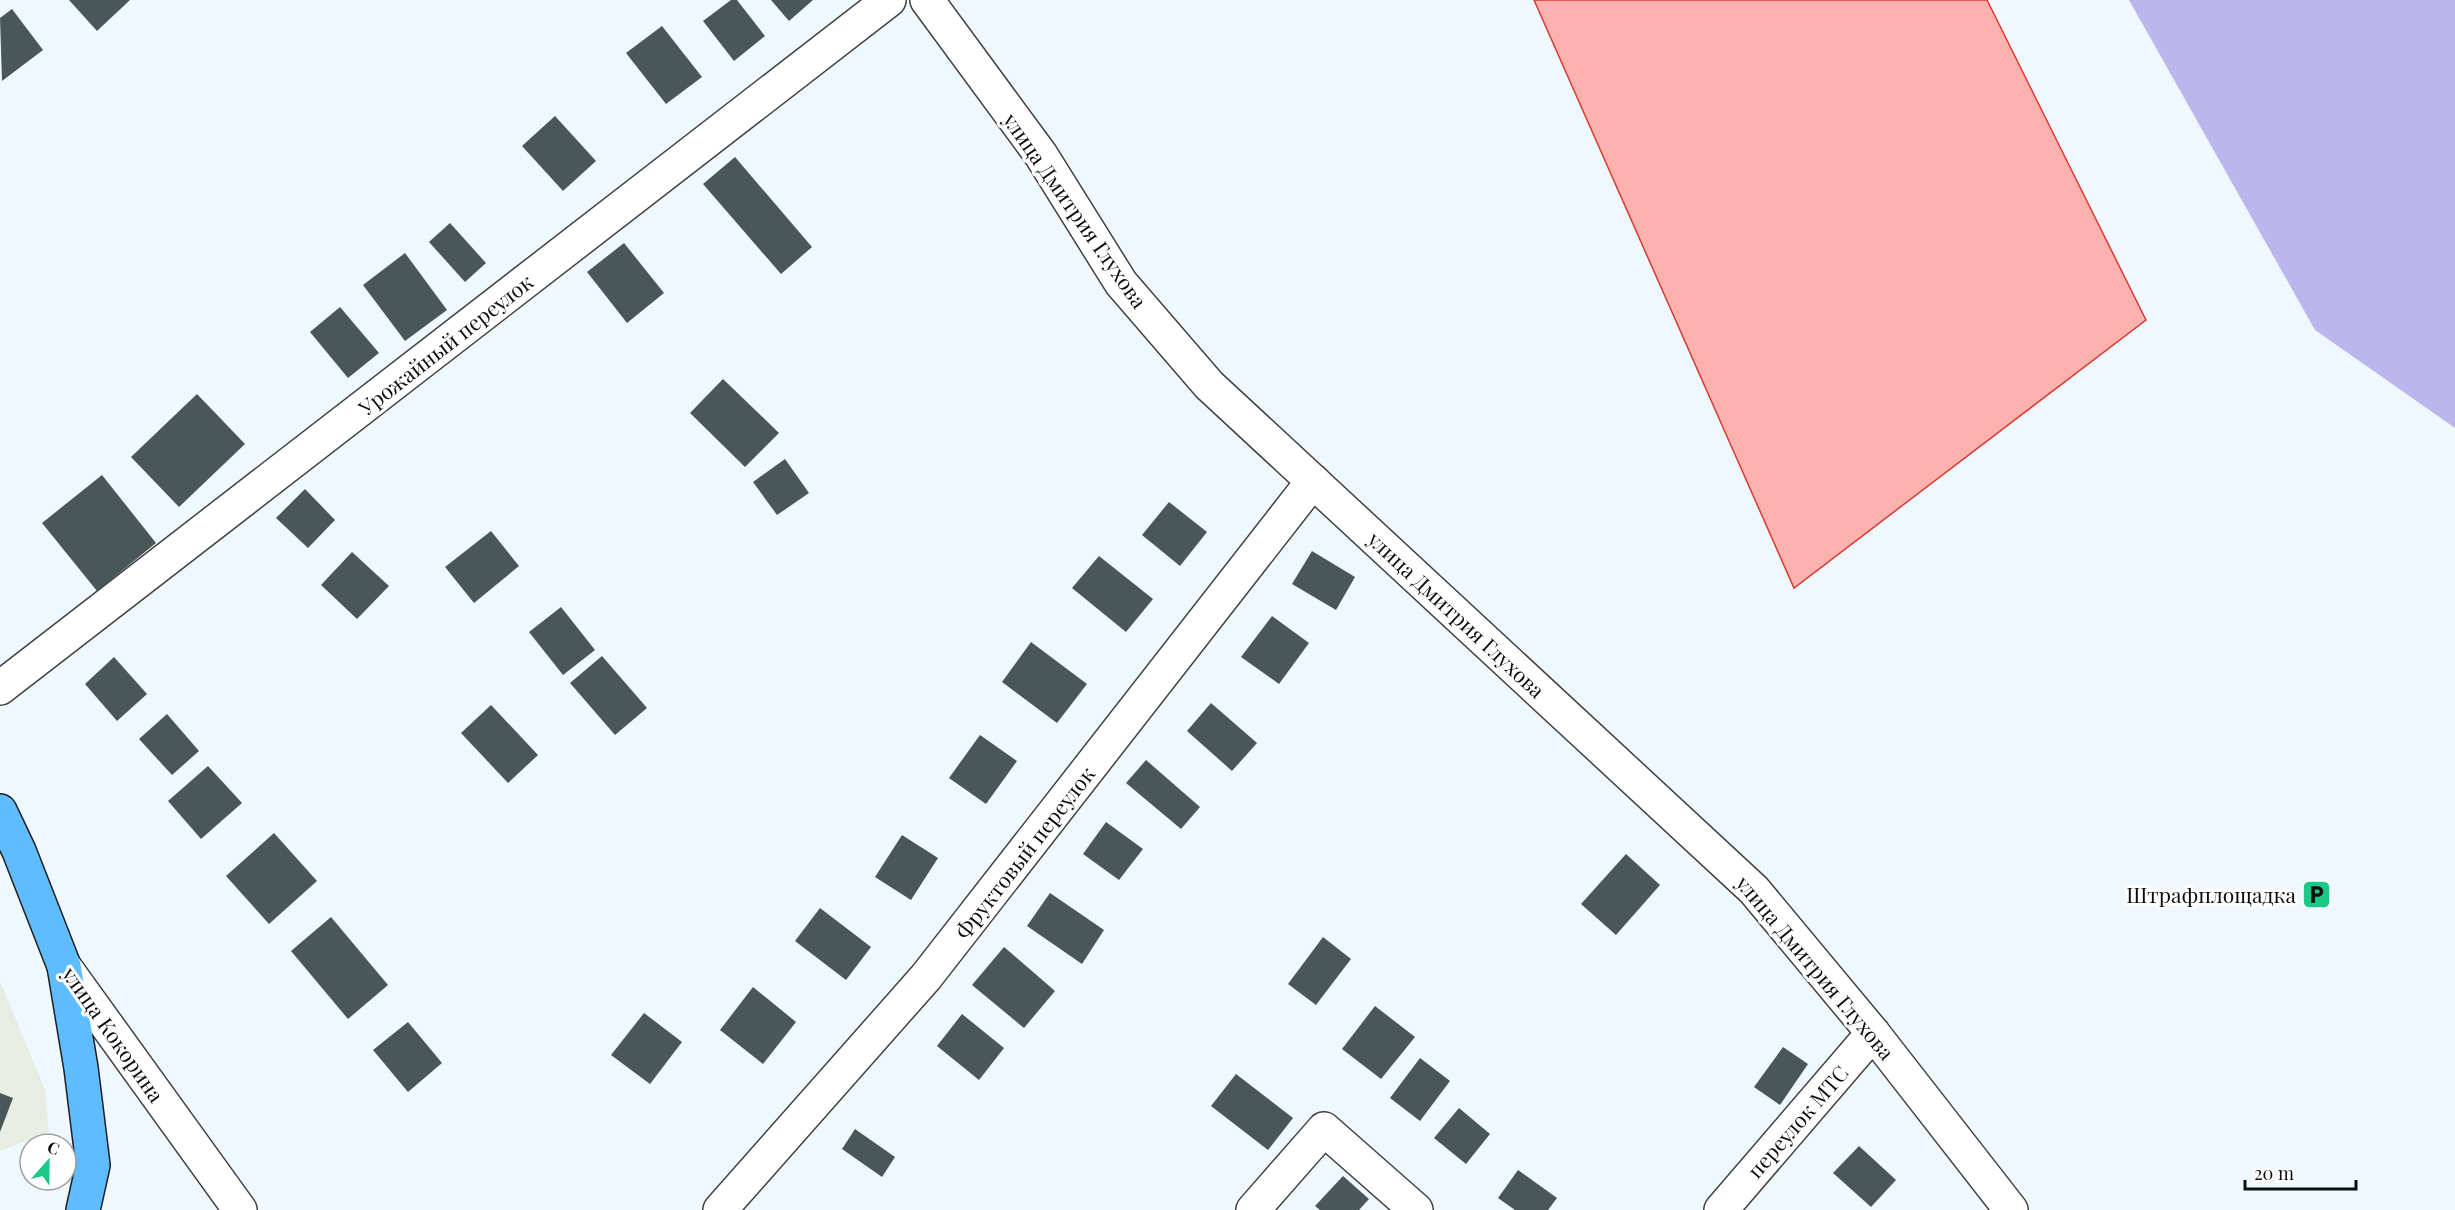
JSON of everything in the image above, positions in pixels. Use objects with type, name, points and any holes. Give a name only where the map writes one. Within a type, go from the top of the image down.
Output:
[{"type":"main road","name":"улица Кокорина","points":[[0,811],[19,851],[64,966]]},
{"type":"main road","points":[[64,966],[81,1068],[93,1165],[83,1210]]},
{"type":"street","name":"Урожайный переулок","points":[[0,688],[889,0]]},
{"type":"street","name":"улица Дмитрия Глухова","points":[[927,0],[1041,155],[1121,283],[1209,385],[1755,890],[1873,1033],[2012,1210]]},
{"type":"street","name":"Фруктовый переулок","points":[[720,1210],[927,977],[1313,481]]},
{"type":"street","name":"улица Кокорина","points":[[64,966],[240,1210]]},
{"type":"street","name":"переулок МТС","points":[[1721,1210],[1873,1033]]},
{"type":"street","points":[[1253,1210],[1324,1128],[1416,1210]]},
{"type":"shaded area","points":[[1534,0],[1987,0],[2146,320],[1794,588]]},
{"type":"shaded area","points":[[2129,0],[2455,0],[2455,428],[2315,330]]},
{"type":"shaded area","points":[[0,981],[45,1090],[49,1132],[18,1132],[18,1144],[0,1151]]},
{"type":"building","points":[[69,0],[130,0],[97,31]]},
{"type":"building","points":[[731,0],[737,0],[765,36],[734,61],[703,21]]},
{"type":"building","points":[[771,0],[813,0],[789,21]]},
{"type":"building","points":[[12,9],[43,50],[2,81],[0,18]]},
{"type":"building","points":[[662,26],[702,77],[666,104],[626,53]]},
{"type":"building","points":[[555,116],[596,161],[563,191],[522,146]]},
{"type":"building","points":[[735,157],[812,247],[781,274],[703,184]]},
{"type":"building","points":[[450,223],[486,263],[465,282],[429,242]]},
{"type":"building","points":[[624,243],[664,293],[627,323],[587,272]]},
{"type":"building","points":[[405,253],[447,310],[405,341],[363,285]]},
{"type":"building","points":[[340,307],[379,353],[348,378],[310,332]]},
{"type":"building","points":[[723,379],[779,433],[745,467],[690,413]]},
{"type":"building","points":[[197,394],[245,444],[179,507],[131,457]]},
{"type":"building","points":[[785,459],[809,493],[777,515],[753,482]]},
{"type":"building","points":[[102,475],[156,543],[97,591],[42,523]]},
{"type":"building","points":[[305,489],[335,520],[308,548],[276,518]]},
{"type":"building","points":[[1169,502],[1207,532],[1180,566],[1142,535]]},
{"type":"building","points":[[491,531],[519,566],[474,603],[445,567]]},
{"type":"building","points":[[1312,551],[1355,577],[1336,610],[1292,584]]},
{"type":"building","points":[[352,552],[389,586],[357,619],[321,585]]},
{"type":"building","points":[[1099,556],[1153,599],[1126,632],[1072,588]]},
{"type":"building","points":[[561,607],[595,650],[563,675],[529,632]]},
{"type":"building","points":[[1272,616],[1309,643],[1279,684],[1241,657]]},
{"type":"building","points":[[1031,642],[1087,684],[1057,723],[1002,682]]},
{"type":"building","points":[[602,656],[647,708],[615,735],[570,683]]},
{"type":"building","points":[[114,657],[147,694],[117,721],[85,684]]},
{"type":"building","points":[[1211,703],[1257,743],[1232,771],[1187,731]]},
{"type":"building","points":[[491,705],[538,755],[508,783],[461,733]]},
{"type":"building","points":[[167,714],[199,751],[172,775],[139,739]]},
{"type":"building","points":[[980,735],[1017,761],[986,804],[949,778]]},
{"type":"building","points":[[1146,760],[1200,807],[1181,829],[1126,783]]},
{"type":"building","points":[[208,766],[242,803],[201,839],[168,801]]},
{"type":"building","points":[[1106,822],[1143,849],[1119,880],[1083,854]]},
{"type":"building","points":[[274,833],[317,881],[269,924],[226,876]]},
{"type":"building","points":[[902,835],[938,858],[911,900],[875,877]]},
{"type":"building","points":[[1626,854],[1660,885],[1616,935],[1581,904]]},
{"type":"building","points":[[1050,893],[1104,930],[1082,964],[1027,926]]},
{"type":"building","points":[[820,908],[871,947],[846,980],[795,941]]},
{"type":"building","points":[[331,917],[388,985],[348,1019],[291,951]]},
{"type":"building","points":[[1323,937],[1351,959],[1316,1005],[1288,984]]},
{"type":"building","points":[[1004,947],[1055,991],[1024,1028],[972,985]]},
{"type":"building","points":[[753,987],[796,1022],[763,1064],[720,1030]]},
{"type":"building","points":[[1375,1006],[1415,1037],[1381,1079],[1342,1049]]},
{"type":"building","points":[[644,1013],[682,1042],[650,1084],[611,1055]]},
{"type":"building","points":[[962,1014],[1004,1048],[979,1080],[937,1046]]},
{"type":"building","points":[[408,1022],[442,1063],[408,1092],[373,1050]]},
{"type":"building","points":[[1783,1047],[1808,1064],[1780,1105],[1754,1087]]},
{"type":"building","points":[[1420,1058],[1450,1081],[1420,1121],[1390,1098]]},
{"type":"building","points":[[1236,1074],[1293,1118],[1268,1150],[1211,1106]]},
{"type":"building","points":[[0,1093],[13,1098],[0,1132]]},
{"type":"building","points":[[1459,1108],[1490,1134],[1466,1164],[1434,1138]]},
{"type":"building","points":[[855,1129],[895,1157],[882,1177],[842,1149]]},
{"type":"building","points":[[1859,1146],[1896,1180],[1871,1207],[1833,1173]]},
{"type":"building","points":[[1518,1170],[1557,1198],[1548,1210],[1515,1210],[1498,1198]]},
{"type":"building","points":[[1343,1176],[1369,1199],[1359,1210],[1320,1210],[1315,1206]]},
{"type":"place","name":"Штрафплощадка","points":[[2317,894]]}]
